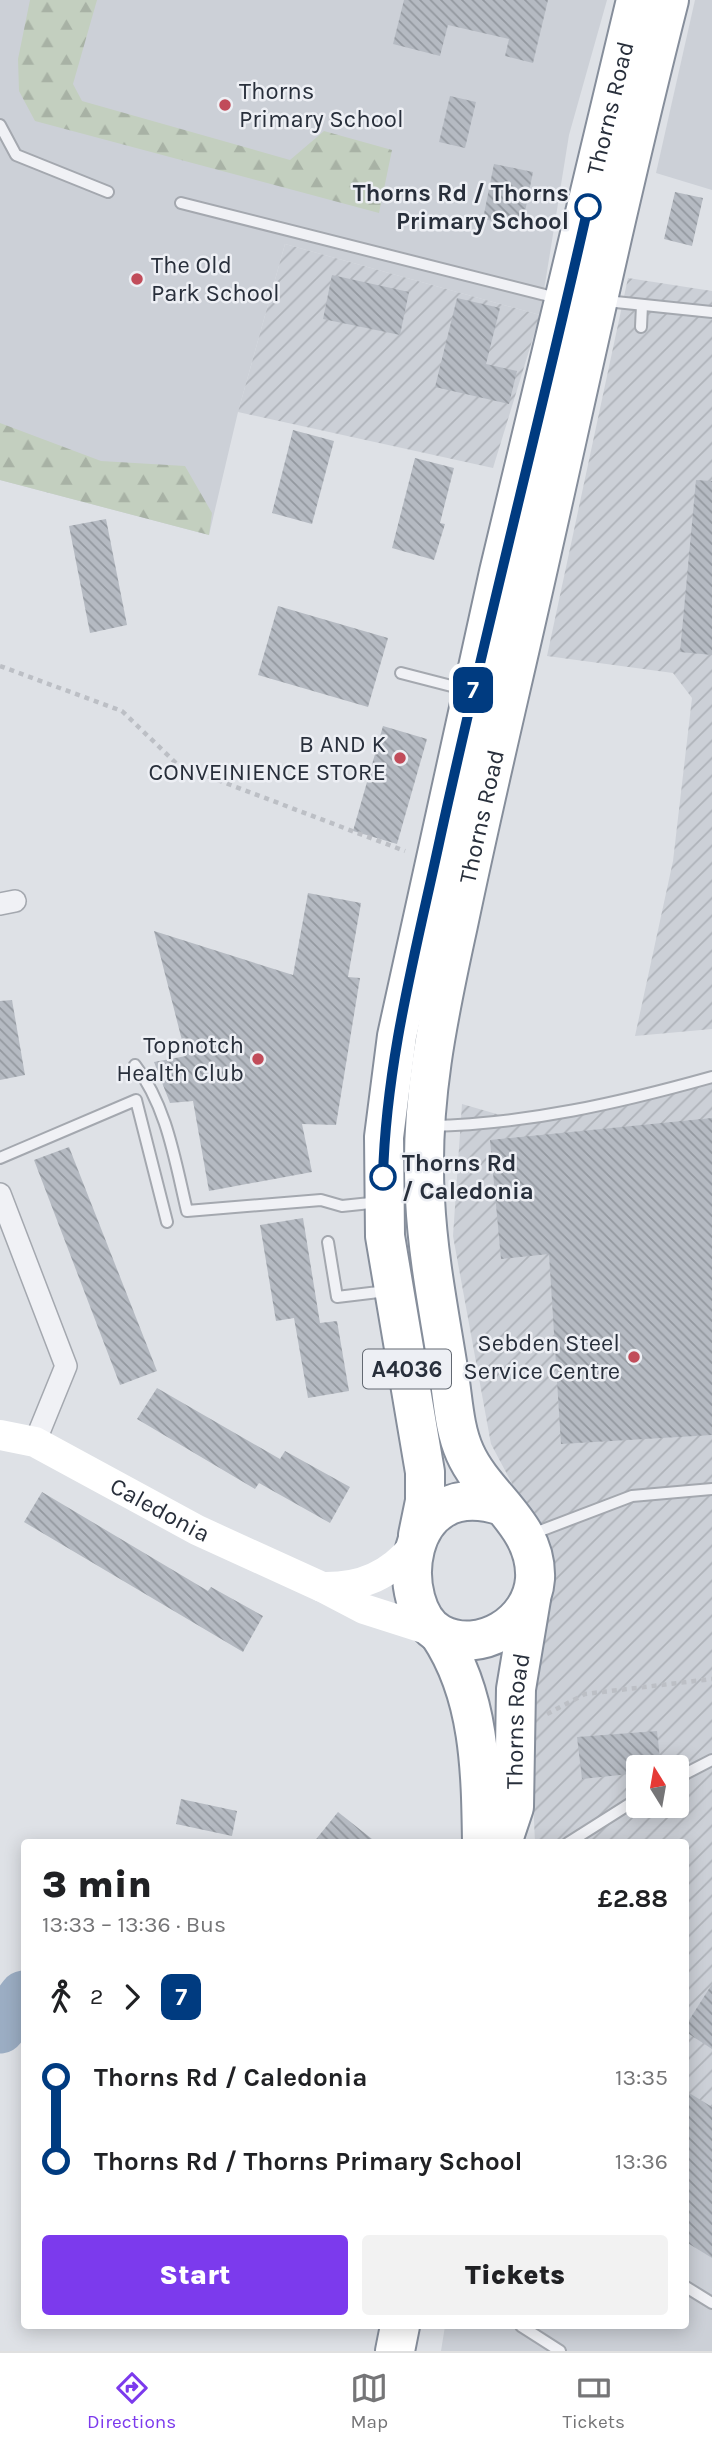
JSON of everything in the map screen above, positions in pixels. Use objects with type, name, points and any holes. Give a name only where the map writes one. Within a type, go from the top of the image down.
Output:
[{"type":"highway","name":"Thorns Road","points":[[416,1540],[425,1502],[425,1472],[394,1290],[404,1198],[425,1126],[432,1047],[583,301],[636,0]]},
{"type":"highway","name":"Thorns Road","points":[[502,1506],[477,1474],[460,1438],[429,1251],[404,1198],[384,1137],[397,1036],[473,691],[669,0]]},
{"type":"highway","points":[[416,1540],[428,1519],[446,1506],[466,1500],[484,1500],[502,1506]]},
{"type":"highway","name":"A4036","points":[[502,1506],[526,1537],[533,1558],[535,1580],[531,1599]]},
{"type":"highway","name":"A4036","points":[[416,1540],[415,1589],[420,1609],[437,1633]]},
{"type":"highway","name":"Thorns Road","points":[[503,1839],[514,1807],[516,1689],[531,1599]]},
{"type":"highway","points":[[437,1633],[461,1640],[492,1636],[522,1615],[531,1599]]},
{"type":"highway","name":"Thorns Road","points":[[437,1633],[457,1660],[468,1691],[475,1728],[482,1839]]},
{"type":"highway","points":[[395,2351],[399,2329]]},
{"type":"street","points":[[0,1194],[66,1366],[35,1442]]},
{"type":"street","name":"Caledonia","points":[[0,1435],[35,1442],[197,1531],[322,1587],[364,1609],[437,1633]]},
{"type":"street","points":[[322,1587],[341,1587],[371,1580],[402,1561],[416,1540]]},
{"type":"lane","points":[[0,125],[16,155],[108,192]]},
{"type":"lane","points":[[181,203],[583,301],[712,312]]},
{"type":"lane","points":[[641,327],[642,305]]},
{"type":"lane","points":[[401,673],[473,691]]},
{"type":"lane","points":[[135,1065],[149,1082],[159,1104],[187,1211],[321,1200],[342,1206],[404,1198]]},
{"type":"lane","points":[[425,1126],[501,1123],[562,1113],[636,1098],[712,1077]]},
{"type":"lane","points":[[0,1158],[136,1100],[167,1222]]},
{"type":"lane","points":[[328,1242],[337,1297],[394,1290]]},
{"type":"lane","points":[[526,1537],[632,1496],[712,1489]]},
{"type":"lane","points":[[690,1771],[712,1760]]},
{"type":"lane","points":[[574,1839],[626,1806]]},
{"type":"lane","points":[[689,2289],[712,2303]]},
{"type":"lane","points":[[527,2329],[560,2351]]},
{"type":"path","points":[[0,666],[122,711],[178,765],[435,862]]},
{"type":"path","points":[[516,1731],[585,1694],[712,1679]]},
{"type":"shaded area","name":"The Old Park School","points":[[0,0],[607,0],[569,135],[540,315],[285,244],[238,412],[209,535],[0,480]]},
{"type":"shaded area","points":[[695,0],[712,0],[712,190],[656,173]]},
{"type":"shaded area","points":[[285,244],[540,315],[493,468],[238,412]]},
{"type":"shaded area","points":[[628,278],[712,291],[712,1029],[635,1036],[673,861],[692,698],[673,673],[547,656]]},
{"type":"shaded area","points":[[712,1077],[712,2130],[689,2118],[689,1839],[535,1839],[527,1657],[542,1540],[491,1444],[453,1236],[462,1104],[500,1115],[636,1098]]},
{"type":"shaded area","points":[[689,2118],[712,2130],[712,2351],[441,2351],[445,2329],[689,2329]]},
{"type":"green space","points":[[30,0],[97,0],[73,84],[82,101],[290,160],[324,131],[392,150],[379,213],[35,121],[19,91],[18,59]]},
{"type":"green space","points":[[0,423],[101,461],[185,466],[212,513],[209,535],[0,480]]},
{"type":"building","points":[[404,0],[548,0],[533,63],[505,56],[509,39],[448,25],[440,56],[393,44]]},
{"type":"building","points":[[450,96],[476,102],[465,148],[439,142]]},
{"type":"building","points":[[494,164],[533,172],[522,227],[483,219]]},
{"type":"building","points":[[675,192],[703,198],[692,246],[664,239]]},
{"type":"building","points":[[332,275],[409,292],[400,335],[323,319]]},
{"type":"building","points":[[457,298],[500,308],[486,364],[517,371],[509,404],[435,387]]},
{"type":"building","points":[[293,430],[334,441],[312,524],[272,513]]},
{"type":"building","points":[[415,458],[454,468],[440,523],[445,524],[434,560],[392,548]]},
{"type":"building","points":[[696,480],[712,481],[712,655],[680,652]]},
{"type":"building","points":[[106,519],[127,625],[90,633],[69,526]]},
{"type":"building","points":[[278,606],[388,638],[368,707],[258,675]]},
{"type":"building","points":[[383,726],[427,739],[397,844],[353,831]]},
{"type":"building","name":"Topnotch Health Club","points":[[308,893],[361,903],[348,977],[360,978],[336,1125],[302,1124],[312,1172],[209,1191],[193,1101],[170,1103],[154,1062],[186,1056],[154,931],[293,975]]},
{"type":"building","points":[[12,1000],[25,1075],[0,1080],[0,1001]]},
{"type":"building","points":[[712,1118],[712,1435],[561,1444],[549,1254],[501,1259],[490,1140]]},
{"type":"building","points":[[69,1147],[157,1371],[120,1385],[34,1160]]},
{"type":"building","points":[[303,1218],[320,1323],[337,1321],[349,1391],[308,1398],[294,1318],[276,1321],[260,1225]]},
{"type":"building","points":[[157,1388],[280,1459],[285,1451],[350,1487],[330,1523],[259,1483],[255,1489],[137,1419]]},
{"type":"building","points":[[42,1492],[208,1591],[211,1587],[263,1616],[243,1652],[24,1522]]},
{"type":"building","points":[[657,1731],[660,1755],[626,1755],[626,1774],[582,1779],[577,1737]]},
{"type":"building","points":[[181,1799],[237,1811],[232,1836],[176,1824]]},
{"type":"building","points":[[338,1812],[372,1839],[316,1839]]},
{"type":"building","points":[[712,1984],[712,2049],[689,2034],[689,2020]]},
{"type":"building","points":[[689,2093],[712,2107],[712,2258],[689,2244]]},
{"type":"waterway","points":[[0,2028],[21,2000]]},
{"type":"bus line","name":"7","points":[[383,1177],[384,1137],[397,1036],[499,572],[588,207]]},
{"type":"place","name":"Thorns Primary School","points":[[225,105]]},
{"type":"place","name":"Thorns Rd / Thorns Primary School","points":[[588,207]]},
{"type":"place","name":"The Old Park School","points":[[137,279]]},
{"type":"place","name":"B AND K CONVEINIENCE STORE","points":[[400,758]]},
{"type":"place","name":"Topnotch Health Club","points":[[258,1059]]},
{"type":"place","name":"Thorns Rd / Caledonia","points":[[383,1177]]},
{"type":"place","name":"Sebden Steel Service Centre","points":[[634,1357]]}]
